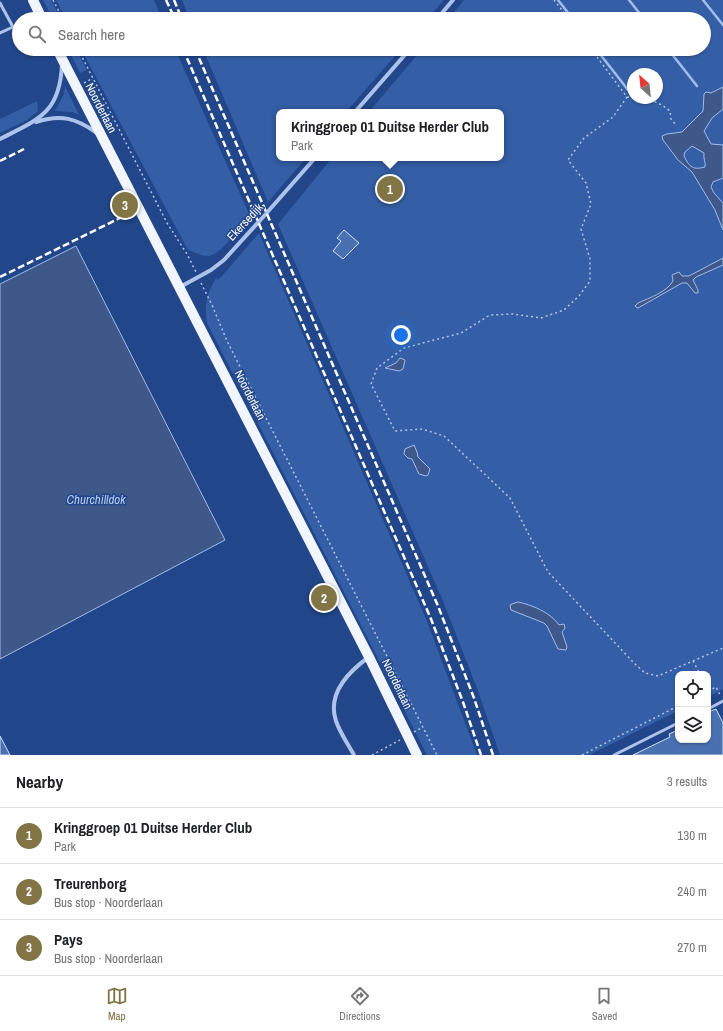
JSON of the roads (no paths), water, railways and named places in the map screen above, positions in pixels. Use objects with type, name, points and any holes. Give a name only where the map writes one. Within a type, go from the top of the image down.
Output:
[{"type":"main road","points":[[33,0],[39,12]]},
{"type":"main road","name":"Noorderlaan","points":[[60,56],[369,657],[417,755]]},
{"type":"street","points":[[443,12],[453,0]]},
{"type":"street","points":[[358,109],[404,56]]},
{"type":"street","points":[[32,123],[44,114],[52,104],[58,92],[61,79],[62,60]]},
{"type":"street","points":[[0,139],[32,123],[47,118],[72,119],[85,124],[101,135]]},
{"type":"street","name":"Ekersedijk","points":[[180,287],[224,260],[312,161]]},
{"type":"street","points":[[354,755],[337,723],[334,713],[334,702],[339,687],[344,680],[369,657]]},
{"type":"lane","points":[[0,3],[12,25]]},
{"type":"lane","points":[[0,34],[12,28]]},
{"type":"lane","points":[[711,707],[723,701]]},
{"type":"lane","points":[[614,755],[675,724]]},
{"type":"water","points":[[723,87],[723,109],[712,118],[704,131],[711,144],[723,145],[723,178],[713,182],[711,187],[723,203],[723,230],[715,210],[692,172],[678,160],[663,140],[662,136],[682,132],[703,111],[704,94],[706,92],[711,93]],"holes":[[[692,146],[704,153],[705,167],[701,168],[690,166],[684,156],[685,152]]]},
{"type":"water","name":"Churchilldok","points":[[76,246],[225,540],[0,659],[0,284]]},
{"type":"water","points":[[723,258],[723,265],[696,277],[693,280],[698,293],[695,293],[687,283],[682,283],[638,308],[635,306],[667,288],[673,281],[672,275],[679,272],[682,276],[689,276]]},
{"type":"water","points":[[400,358],[405,360],[403,369],[399,371],[385,368],[396,363]]},
{"type":"water","points":[[414,445],[418,457],[430,469],[428,475],[426,476],[419,474],[412,459],[408,458],[404,454],[405,449]]},
{"type":"water","points":[[518,602],[529,605],[546,613],[559,625],[564,624],[565,628],[562,632],[567,647],[566,650],[558,649],[547,626],[544,623],[511,610],[510,605]]},
{"type":"waterway","points":[[558,0],[567,12]]},
{"type":"waterway","points":[[629,0],[638,12]]},
{"type":"waterway","points":[[703,0],[723,25]]},
{"type":"waterway","points":[[601,56],[627,89]]},
{"type":"waterway","points":[[673,56],[697,86]]},
{"type":"railway","points":[[166,0],[172,12]]},
{"type":"railway","points":[[174,0],[179,12]]},
{"type":"railway","points":[[186,56],[431,619],[463,702],[481,755]]},
{"type":"railway","points":[[198,56],[438,606],[474,698],[493,755]]},
{"type":"railway","points":[[0,161],[24,149]]},
{"type":"railway","points":[[0,277],[122,217]]},
{"type":"place","name":"Kringgroep 01 Duitse Herder Club","points":[[390,189]]},
{"type":"place","name":"Pays","points":[[125,205]]},
{"type":"place","name":"Treurenborg","points":[[324,598]]}]
